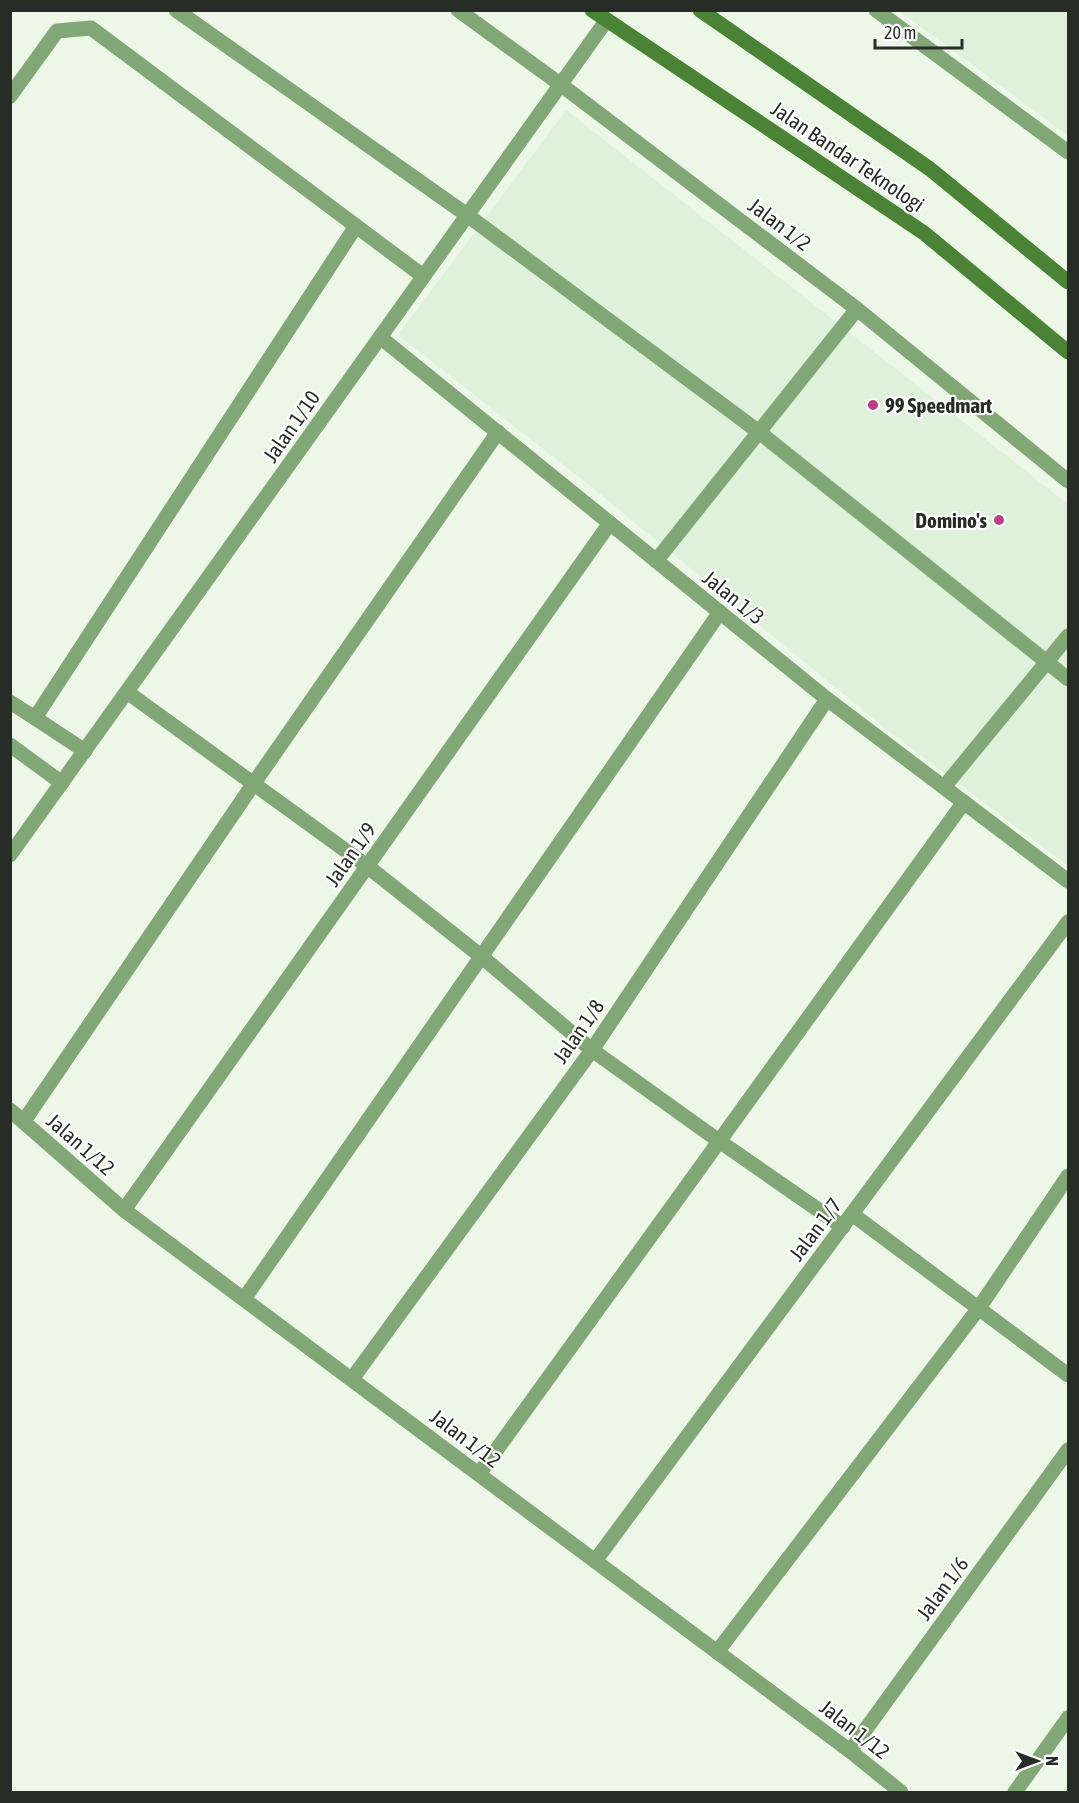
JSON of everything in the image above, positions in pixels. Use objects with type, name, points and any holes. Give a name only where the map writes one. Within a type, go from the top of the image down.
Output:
[{"type":"street","points":[[176,10],[467,215],[759,432],[1068,679]]},
{"type":"street","name":"Jalan 1/2","points":[[458,10],[560,84],[857,309],[1068,481]]},
{"type":"street","name":"Jalan Bandar Teknologi","points":[[592,10],[609,16],[924,232],[1068,352]]},
{"type":"street","name":"Jalan Bandar Teknologi","points":[[700,10],[930,169],[1068,282]]},
{"type":"street","points":[[876,10],[1068,153]]},
{"type":"street","name":"Jalan 1/10","points":[[10,855],[609,16]]},
{"type":"street","points":[[10,96],[57,31],[91,28],[423,276]]},
{"type":"street","points":[[35,718],[356,226]]},
{"type":"street","points":[[656,561],[857,309]]},
{"type":"street","name":"Jalan 1/3","points":[[380,337],[827,699],[1068,881]]},
{"type":"street","points":[[24,1121],[254,783],[498,432]]},
{"type":"street","name":"Jalan 1/9","points":[[124,1210],[610,523]]},
{"type":"street","points":[[244,1299],[720,612]]},
{"type":"street","points":[[944,788],[1068,636]]},
{"type":"street","points":[[127,692],[368,866],[482,957],[592,1050],[843,1227]]},
{"type":"street","name":"Jalan 1/8","points":[[352,1379],[592,1050],[827,699]]},
{"type":"street","points":[[10,702],[85,751]]},
{"type":"street","points":[[10,745],[62,783]]},
{"type":"street","points":[[479,1474],[964,802]]},
{"type":"street","name":"Jalan 1/7","points":[[596,1561],[1068,922]]},
{"type":"street","name":"Jalan 1/12","points":[[10,1110],[124,1210],[902,1792]]},
{"type":"street","points":[[717,1652],[979,1308],[1068,1176]]},
{"type":"street","points":[[852,1214],[1068,1375]]},
{"type":"street","name":"Jalan 1/6","points":[[850,1751],[1068,1450]]},
{"type":"street","points":[[1015,1792],[1068,1718]]},
{"type":"shaded area","points":[[899,11],[1068,11],[1068,136],[1024,103]]},
{"type":"shaded area","points":[[566,110],[1068,504],[1068,866],[887,730],[589,485],[398,335]]},
{"type":"place","name":"99 Speedmart","points":[[873,405]]},
{"type":"place","name":"Domino's","points":[[999,520]]}]
